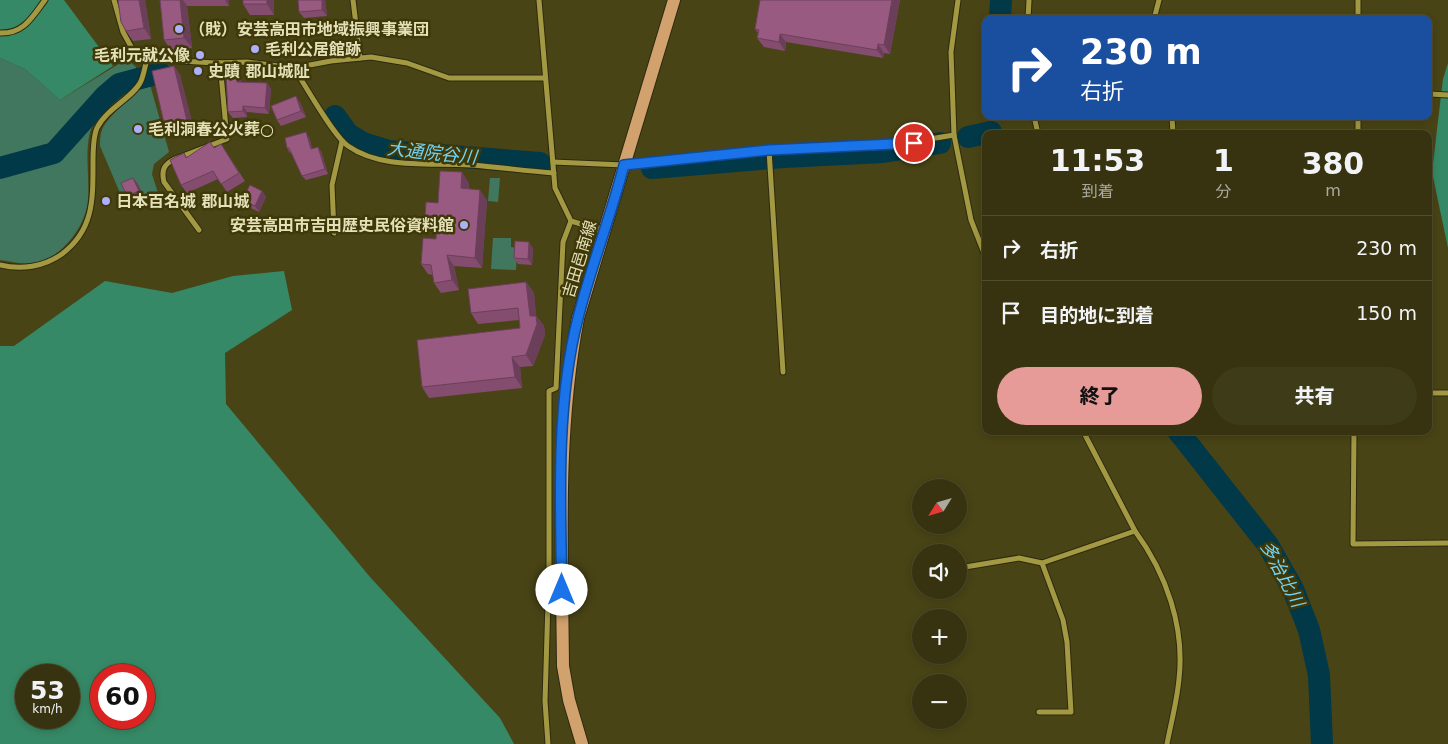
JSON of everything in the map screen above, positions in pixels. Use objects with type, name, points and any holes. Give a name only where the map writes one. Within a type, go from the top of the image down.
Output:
[{"type":"main road","name":"吉田邑南線","points":[[582,744],[569,700],[563,666],[563,436],[568,370],[578,318],[674,0]]},
{"type":"street","points":[[0,33],[12,34],[28,23],[45,0]]},
{"type":"street","points":[[114,0],[123,32],[134,52],[147,58],[220,63],[247,62],[294,68],[331,61],[371,57],[407,63],[449,78],[544,78]]},
{"type":"street","points":[[353,0],[360,58]]},
{"type":"street","points":[[539,0],[544,78],[555,188],[571,221],[563,242],[556,388],[549,391],[549,568],[545,701],[548,744]]},
{"type":"street","points":[[958,0],[951,52],[954,134],[971,220],[982,248]]},
{"type":"street","points":[[1028,15],[1029,0]]},
{"type":"street","points":[[1155,15],[1159,0]]},
{"type":"street","points":[[1358,0],[1358,15]]},
{"type":"street","points":[[0,265],[27,268],[51,262],[74,245],[88,222],[93,194],[93,152],[96,130],[104,117],[141,82],[147,58]]},
{"type":"street","points":[[199,230],[164,182],[162,174],[167,163],[175,158],[227,139],[220,63]]},
{"type":"street","points":[[294,68],[347,146],[384,161],[470,165],[554,173]]},
{"type":"street","points":[[1432,94],[1448,95]]},
{"type":"street","points":[[553,162],[624,165],[769,150],[887,146],[954,134]]},
{"type":"street","points":[[334,234],[332,185],[342,140]]},
{"type":"street","points":[[769,150],[783,372]]},
{"type":"street","points":[[571,221],[605,231]]},
{"type":"street","points":[[1432,393],[1448,393]]},
{"type":"street","points":[[1085,435],[1159,574],[1171,599],[1177,619],[1179,678],[1167,744]]},
{"type":"street","points":[[1354,435],[1353,544],[1448,543]]},
{"type":"street","points":[[967,567],[1018,558],[1042,564],[1135,531]]},
{"type":"street","points":[[1039,712],[1071,712],[1067,642],[1063,620],[1042,564]]},
{"type":"green space","points":[[0,0],[64,0],[113,66],[60,100],[25,69],[0,58]]},
{"type":"green space","points":[[0,58],[25,69],[60,100],[127,59],[136,67],[131,86],[96,118],[93,124],[88,142],[88,200],[82,221],[76,232],[61,250],[41,262],[30,264],[0,260]]},
{"type":"green space","points":[[1448,63],[1448,248],[1432,172],[1443,79]]},
{"type":"green space","points":[[149,81],[169,152],[154,164],[152,174],[158,193],[126,207],[100,146],[101,134],[110,118]]},
{"type":"green space","points":[[490,178],[500,178],[498,202],[488,201]]},
{"type":"green space","points":[[493,238],[511,238],[511,247],[517,248],[516,270],[491,269]]},
{"type":"green space","points":[[284,271],[292,310],[225,353],[226,404],[370,577],[500,718],[514,744],[0,744],[0,346],[14,346],[105,281],[172,293],[233,276]]},
{"type":"building","points":[[118,0],[139,0],[144,28],[126,31],[121,22]]},
{"type":"building","points":[[160,0],[180,0],[184,38],[164,40]]},
{"type":"building","points":[[243,0],[267,0],[267,4],[243,4]]},
{"type":"building","points":[[298,0],[322,0],[322,10],[299,12]]},
{"type":"building","points":[[760,0],[892,0],[884,45],[878,44],[877,50],[780,34],[779,42],[757,38],[759,30],[755,29]]},
{"type":"building","points":[[174,66],[187,121],[165,127],[152,71]]},
{"type":"building","points":[[236,74],[237,82],[267,83],[265,108],[243,106],[243,111],[228,112],[226,75]]},
{"type":"building","points":[[296,96],[301,111],[277,120],[271,106]]},
{"type":"building","points":[[306,132],[311,149],[318,147],[325,169],[302,176],[289,148],[287,148],[285,138]]},
{"type":"building","points":[[210,142],[214,148],[221,144],[239,173],[221,184],[213,171],[181,185],[170,160],[184,153],[186,158]]},
{"type":"building","points":[[440,171],[462,172],[461,188],[480,190],[475,258],[447,255],[452,280],[434,283],[431,265],[421,264],[423,238],[436,239],[437,217],[425,216],[426,202],[438,203]]},
{"type":"building","points":[[133,178],[139,191],[127,196],[121,183]]},
{"type":"building","points":[[250,185],[262,191],[255,206],[242,200]]},
{"type":"building","points":[[515,241],[529,242],[528,259],[514,258]]},
{"type":"building","points":[[526,282],[530,316],[536,316],[537,324],[526,355],[512,357],[515,377],[422,387],[417,340],[520,328],[518,308],[471,313],[468,289]]},
{"type":"waterway","name":"多治比川","points":[[1000,15],[1001,0]]},
{"type":"waterway","name":"大通院谷川","points":[[0,168],[54,153],[105,96],[119,84],[160,73]]},
{"type":"waterway","name":"大通院谷川","points":[[335,116],[348,134],[363,143],[389,151],[540,163]]},
{"type":"waterway","name":"大通院谷川","points":[[968,137],[982,134]]},
{"type":"waterway","name":"大通院谷川","points":[[652,168],[784,157],[883,152],[940,143]]},
{"type":"waterway","name":"多治比川","points":[[1181,435],[1268,545],[1293,589],[1309,630],[1319,675],[1322,744]]},
{"type":"place","name":"（戝）安芸高田市地域振興事業団","points":[[179,29]]},
{"type":"place","name":"毛利公居館跡","points":[[255,49]]},
{"type":"place","name":"毛利元就公像","points":[[200,55]]},
{"type":"place","name":"史蹟 郡山城阯","points":[[198,71]]},
{"type":"place","name":"毛利洞春公火葬○","points":[[138,129]]},
{"type":"place","name":"日本百名城 郡山城","points":[[106,201]]},
{"type":"place","name":"安芸高田市吉田歴史民俗資料館","points":[[464,225]]},
{"type":"route","points":[[562,590],[563,436],[568,370],[578,318],[624,165],[769,150],[887,146],[914,143]]}]
